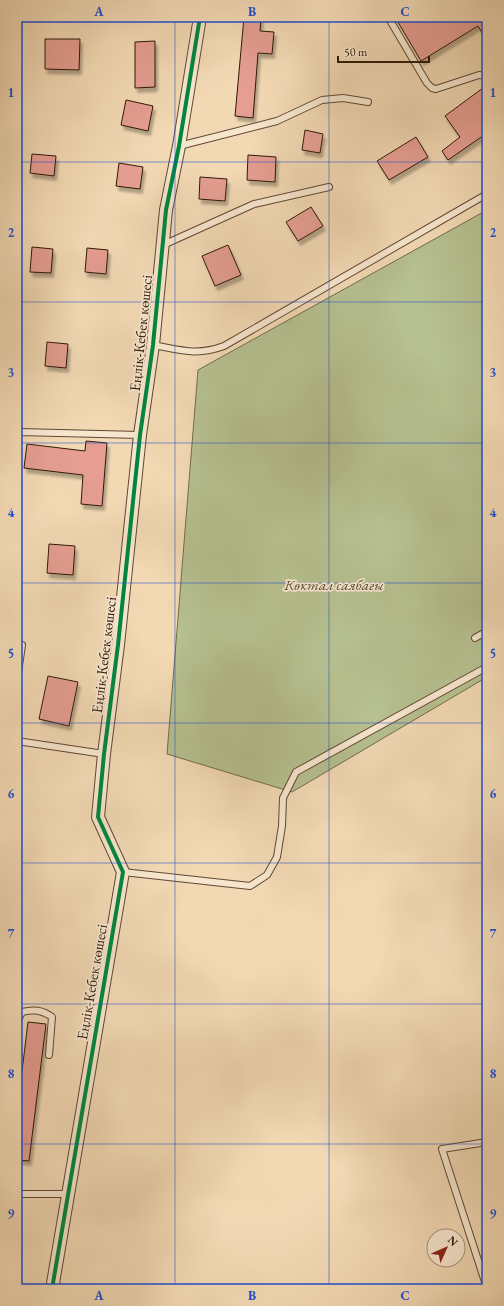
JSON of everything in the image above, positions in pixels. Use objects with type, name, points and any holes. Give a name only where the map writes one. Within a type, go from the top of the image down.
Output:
[{"type":"street","name":"Еңлік-Кебек көшесі","points":[[52,1289],[123,872],[98,817],[140,435],[153,345],[166,210],[179,146],[200,17]]},
{"type":"lane","points":[[388,17],[427,83],[432,88],[436,89],[479,75],[487,76]]},
{"type":"lane","points":[[179,146],[277,121],[322,100],[343,98],[368,102]]},
{"type":"lane","points":[[162,246],[254,204],[328,187]]},
{"type":"lane","points":[[153,345],[189,352],[210,352],[224,346],[487,194]]},
{"type":"lane","points":[[17,434],[19,432],[140,435]]},
{"type":"lane","points":[[475,638],[487,631]]},
{"type":"lane","points":[[17,680],[22,645]]},
{"type":"lane","points":[[123,872],[250,886],[267,875],[277,857],[282,826],[283,798],[296,772],[487,667]]},
{"type":"lane","points":[[17,741],[104,754]]},
{"type":"lane","points":[[17,1028],[17,1022],[22,1012],[36,1010],[45,1012],[52,1017],[49,1056]]},
{"type":"lane","points":[[487,1142],[442,1149],[487,1288]]},
{"type":"lane","points":[[17,1194],[67,1194]]},
{"type":"green space","name":"Көктал саябағы","points":[[487,210],[487,677],[292,792],[167,754],[198,370]]},
{"type":"building","points":[[244,17],[261,17],[260,31],[274,32],[272,54],[258,53],[253,118],[235,116]]},
{"type":"building","points":[[395,17],[487,17],[487,41],[478,26],[421,61]]},
{"type":"building","points":[[45,39],[80,39],[79,70],[45,69]]},
{"type":"building","points":[[155,41],[155,87],[135,88],[135,42]]},
{"type":"building","points":[[487,85],[487,133],[448,160],[442,151],[460,137],[445,116]]},
{"type":"building","points":[[126,100],[153,106],[148,131],[121,125]]},
{"type":"building","points":[[305,130],[323,134],[320,153],[302,150]]},
{"type":"building","points":[[416,137],[428,157],[389,180],[377,161]]},
{"type":"building","points":[[32,154],[56,156],[54,176],[30,173]]},
{"type":"building","points":[[248,155],[276,157],[275,182],[247,180]]},
{"type":"building","points":[[119,163],[143,167],[140,189],[116,186]]},
{"type":"building","points":[[200,177],[227,179],[225,201],[199,199]]},
{"type":"building","points":[[311,207],[323,226],[298,241],[286,222]]},
{"type":"building","points":[[228,245],[241,275],[215,286],[202,256]]},
{"type":"building","points":[[32,247],[53,249],[51,273],[30,272]]},
{"type":"building","points":[[87,248],[108,250],[106,274],[85,272]]},
{"type":"building","points":[[47,342],[68,344],[66,368],[45,366]]},
{"type":"building","points":[[86,441],[107,443],[102,506],[81,504],[83,475],[24,468],[27,444],[85,451]]},
{"type":"building","points":[[49,544],[75,546],[73,575],[47,573]]},
{"type":"building","points":[[48,676],[78,682],[69,726],[39,719]]},
{"type":"building","points":[[28,1022],[46,1024],[29,1161],[17,1160],[17,1112]]},
{"type":"cycle path","points":[[52,1289],[123,872],[98,817],[140,435],[153,345],[166,210],[179,146],[200,17]]}]
